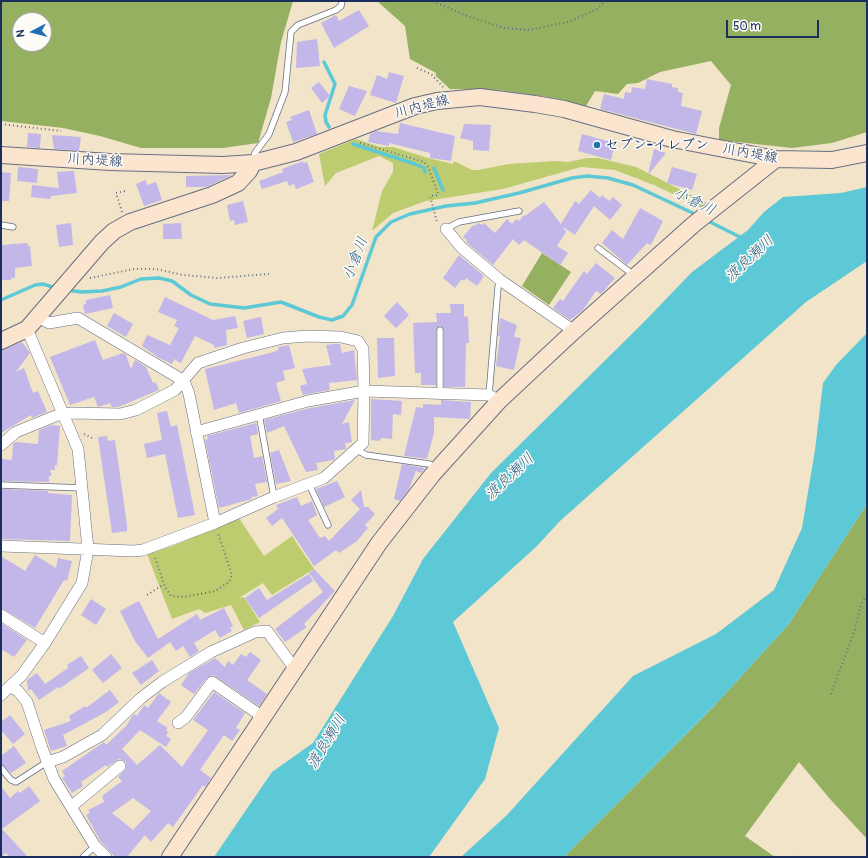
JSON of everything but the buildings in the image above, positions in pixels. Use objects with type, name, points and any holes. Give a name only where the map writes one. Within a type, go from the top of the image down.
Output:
[{"type":"street","name":"川内堤線","points":[[1,155],[110,162],[223,165],[253,163],[296,152],[415,106],[454,99],[498,98],[564,109],[672,139],[776,159],[832,160],[867,153]]},
{"type":"street","points":[[170,857],[379,543],[494,398],[574,331],[694,224],[776,159]]},
{"type":"street","points":[[1,341],[27,329],[102,242],[114,231],[126,224],[212,195],[238,183],[249,171],[253,163]]},
{"type":"street","points":[[446,229],[461,247],[500,280],[574,331]]},
{"type":"street","points":[[38,317],[49,323],[78,318],[184,381],[189,394],[215,523]]},
{"type":"street","points":[[4,691],[22,675],[45,643],[82,583],[88,549],[78,449],[27,329]]},
{"type":"street","points":[[1,445],[16,432],[52,417],[64,414],[127,413],[175,390],[184,381],[192,368],[198,363],[243,348],[293,336],[341,336],[358,341],[363,349],[363,443],[327,476],[215,523],[151,547],[134,551],[1,546]]},
{"type":"street","points":[[196,432],[308,401],[364,391],[440,393],[494,398]]},
{"type":"street","points":[[1,615],[45,643]]},
{"type":"street","points":[[47,762],[74,751],[102,735],[142,698],[162,682],[211,652],[255,632],[267,631],[295,669]]},
{"type":"street","points":[[178,723],[186,717],[212,682],[263,717]]},
{"type":"street","points":[[4,691],[18,691],[28,702],[54,779],[72,806],[95,846],[106,857]]},
{"type":"street","points":[[72,806],[120,766]]},
{"type":"lane","points":[[253,163],[255,153],[269,134],[285,92],[291,32],[298,25],[336,10],[341,6],[342,1]]},
{"type":"lane","points":[[446,229],[459,222],[519,212]]},
{"type":"lane","points":[[1,226],[13,227]]},
{"type":"lane","points":[[598,248],[635,276]]},
{"type":"lane","points":[[494,398],[498,287],[500,280]]},
{"type":"lane","points":[[440,330],[440,393]]},
{"type":"lane","points":[[259,414],[274,497]]},
{"type":"lane","points":[[357,450],[366,455],[429,464],[438,470]]},
{"type":"lane","points":[[309,484],[328,525]]},
{"type":"lane","points":[[1,485],[83,488]]},
{"type":"lane","points":[[1,768],[11,780],[16,782],[47,762]]},
{"type":"lane","points":[[83,857],[95,846]]},
{"type":"path","points":[[433,1],[467,16],[504,28],[528,30],[568,22],[598,9],[606,1]]},
{"type":"path","points":[[417,68],[432,74],[454,99]]},
{"type":"path","points":[[1,124],[61,131]]},
{"type":"path","points":[[355,141],[424,162],[428,167],[438,193],[438,195],[430,196],[437,222]]},
{"type":"path","points":[[126,191],[116,193],[126,224]]},
{"type":"path","points":[[67,284],[134,269],[156,269],[216,278],[268,274]]},
{"type":"path","points":[[151,547],[164,584],[171,596],[184,597],[210,592],[228,582],[232,575],[215,523]]},
{"type":"path","points":[[147,595],[164,584]]},
{"type":"path","points":[[831,694],[855,629],[861,604],[867,596]]},
{"type":"green space","points":[[1,1],[293,1],[281,42],[271,98],[258,143],[223,148],[141,148],[100,136],[63,128],[1,121]]},
{"type":"green space","points":[[377,1],[867,1],[867,132],[832,143],[792,148],[719,140],[719,128],[731,85],[711,61],[660,72],[638,83],[627,84],[618,94],[595,91],[586,106],[547,97],[499,90],[450,89],[436,76],[436,73],[410,59],[405,26]]},
{"type":"green space","points":[[356,139],[380,147],[393,147],[453,164],[454,161],[472,170],[509,164],[554,161],[568,162],[587,158],[598,158],[636,167],[709,204],[702,208],[654,185],[615,170],[581,167],[503,189],[426,201],[393,213],[372,231],[382,191],[393,172],[393,163],[379,156],[336,173],[325,186],[319,154]]},
{"type":"green space","points":[[542,253],[571,272],[549,305],[522,286]]},
{"type":"green space","points":[[867,504],[867,839],[830,799],[799,762],[745,836],[775,857],[564,857],[715,705],[788,625]]},
{"type":"green space","points":[[239,518],[264,556],[292,536],[314,569],[272,595],[263,583],[239,598],[244,597],[260,622],[244,630],[231,605],[205,613],[199,609],[172,619],[147,554],[173,546]]},
{"type":"water","name":"渡良瀬川","points":[[867,187],[867,261],[806,302],[560,521],[536,547],[453,622],[499,728],[485,779],[429,857],[214,857],[272,772],[313,743],[393,616],[423,559],[491,473],[643,323],[692,272],[748,230],[764,212],[783,197],[841,193]]},
{"type":"water","points":[[867,333],[867,504],[788,625],[715,705],[564,857],[461,857],[506,816],[633,676],[716,634],[774,590],[802,528],[815,450],[823,383],[836,365]]},
{"type":"waterway","points":[[324,62],[335,84],[325,115],[326,122],[329,127]]},
{"type":"waterway","points":[[353,144],[415,164],[424,168],[425,172]]},
{"type":"waterway","points":[[434,168],[443,190]]},
{"type":"waterway","name":"小倉川","points":[[66,290],[82,292],[102,291],[121,287],[141,279],[159,278],[172,281],[191,295],[210,304],[244,308],[281,302],[319,317],[332,320],[343,316],[352,305],[376,237],[391,222],[410,214],[446,206],[475,203],[519,193],[572,178],[587,176],[608,178],[633,185],[697,215]]},
{"type":"waterway","name":"小倉川","points":[[706,220],[742,238]]},
{"type":"waterway","name":"小倉川","points":[[1,300],[35,285],[43,284],[56,288]]},
{"type":"place","name":"セブン-イレブン","points":[[597,145]]}]
